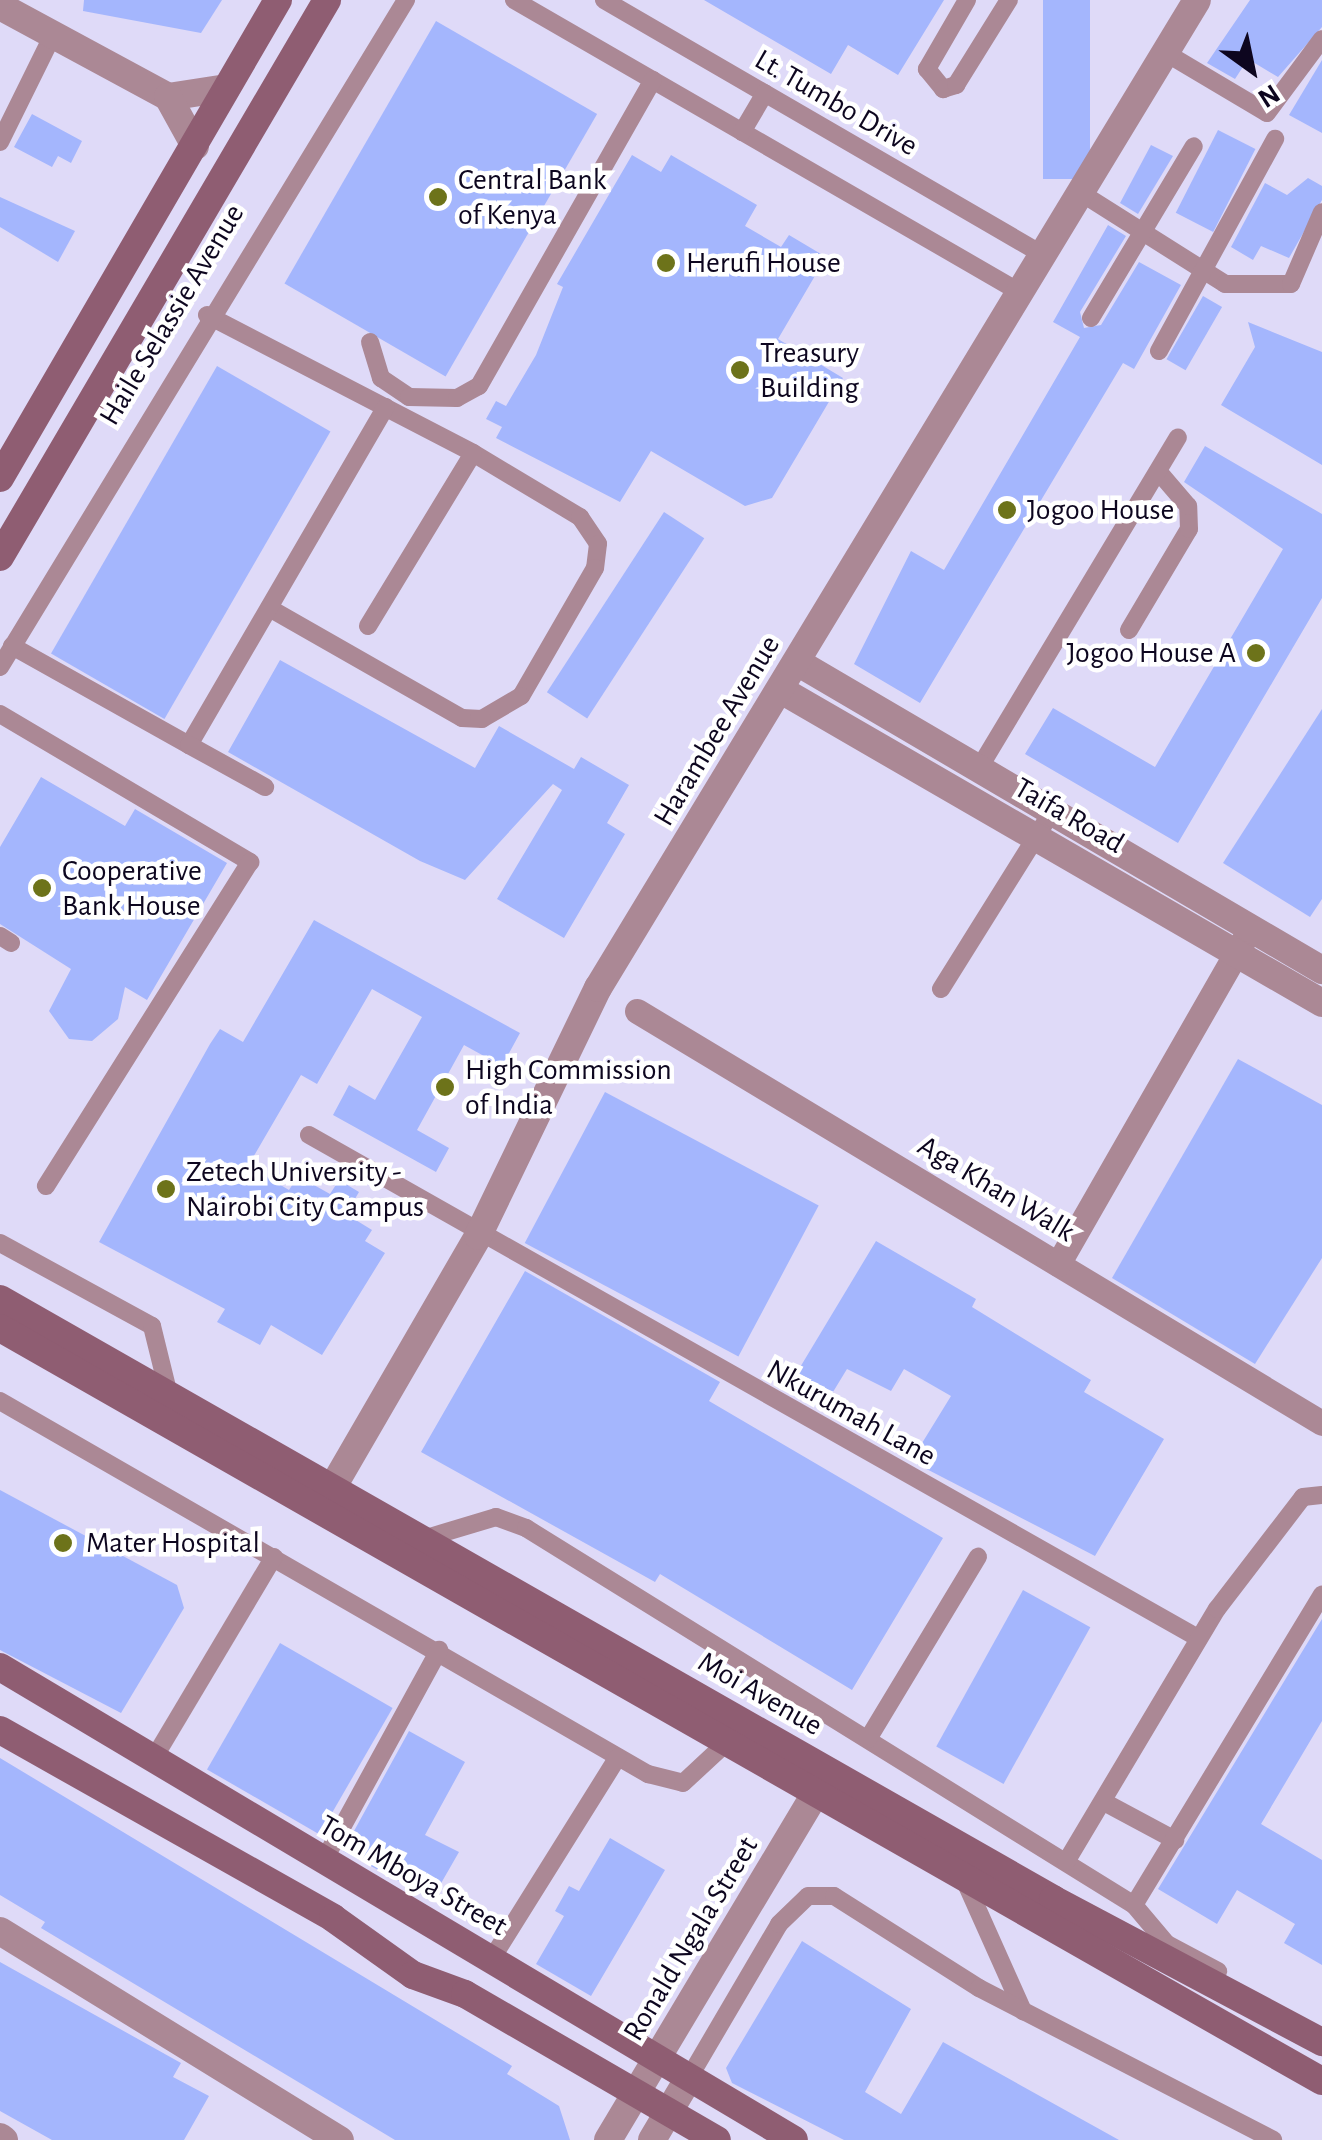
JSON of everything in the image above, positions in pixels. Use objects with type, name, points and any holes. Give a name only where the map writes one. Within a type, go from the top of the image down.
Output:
[{"type":"main road","points":[[0,478],[278,0]]},
{"type":"main road","name":"Haile Selassie Avenue","points":[[0,556],[326,0]]},
{"type":"main road","name":"Moi Avenue","points":[[0,1299],[169,1395],[326,1499],[726,1743],[822,1782],[1322,2042]]},
{"type":"main road","name":"Moi Avenue","points":[[0,1328],[326,1499],[422,1539],[822,1782],[964,1877],[1322,2082]]},
{"type":"main road","name":"Tom Mboya Street","points":[[0,1666],[794,2140]]},
{"type":"main road","points":[[0,1730],[333,1918],[413,1976],[465,1994],[717,2140]]},
{"type":"street","name":"Harambee Avenue","points":[[326,1499],[478,1236],[598,988],[781,690],[1016,290],[1197,0]]},
{"type":"street","points":[[0,6],[168,96],[195,146]]},
{"type":"street","points":[[168,96],[226,88]]},
{"type":"street","name":"Taifa Road","points":[[797,662],[978,770],[1044,824]]},
{"type":"street","name":"Taifa Road","points":[[781,690],[1044,824],[1244,941],[1322,1003]]},
{"type":"street","points":[[1058,1264],[1244,941]]},
{"type":"street","name":"Taifa Road","points":[[1244,941],[1322,970]]},
{"type":"street","name":"Aga Khan Walk","points":[[637,1011],[1322,1423]]},
{"type":"street","name":"Ronald Ngala Street","points":[[608,2140],[822,1782]]},
{"type":"street","points":[[0,1931],[340,2140]]},
{"type":"street","points":[[652,2140],[690,2076]]},
{"type":"lane","name":"Haile Selassie Avenue","points":[[0,667],[207,315],[406,0]]},
{"type":"lane","points":[[514,0],[1016,290]]},
{"type":"lane","name":"Lt. Tumbo Drive","points":[[604,0],[1040,253]]},
{"type":"lane","points":[[967,0],[927,70],[943,90],[956,85],[1009,0]]},
{"type":"lane","points":[[0,142],[52,37]]},
{"type":"lane","points":[[1166,53],[1267,113],[1322,39]]},
{"type":"lane","points":[[370,342],[381,378],[409,398],[457,398],[488,377],[653,80]]},
{"type":"lane","points":[[742,132],[765,93]]},
{"type":"lane","points":[[1159,351],[1275,140]]},
{"type":"lane","points":[[1092,318],[1194,146]]},
{"type":"lane","points":[[1078,191],[1224,284],[1291,284],[1322,212]]},
{"type":"lane","points":[[207,315],[473,453],[580,517],[598,544],[586,582],[503,712],[462,718],[269,608]]},
{"type":"lane","points":[[189,745],[386,407]]},
{"type":"lane","points":[[978,770],[1178,437]]},
{"type":"lane","points":[[368,626],[473,453]]},
{"type":"lane","points":[[1129,630],[1190,530],[1188,506],[1158,471]]},
{"type":"lane","points":[[12,646],[265,786]]},
{"type":"lane","points":[[0,714],[250,862],[46,1186]]},
{"type":"lane","points":[[941,989],[1044,824]]},
{"type":"lane","name":"Nkurumah Lane","points":[[309,1135],[478,1236],[1198,1638]]},
{"type":"lane","points":[[0,1243],[152,1326],[169,1395]]},
{"type":"lane","name":"Moi Avenue","points":[[0,1402],[439,1650],[618,1757],[683,1783],[726,1743]]},
{"type":"lane","points":[[1066,1862],[1198,1638],[1303,1497],[1322,1495]]},
{"type":"lane","points":[[422,1539],[475,1520],[515,1522],[1134,1905],[1164,1942],[1228,1978],[1239,1998]]},
{"type":"lane","points":[[154,1758],[274,1558]]},
{"type":"lane","points":[[868,1739],[978,1558]]},
{"type":"lane","points":[[1134,1905],[1322,1595]]},
{"type":"lane","points":[[324,1862],[439,1650]]},
{"type":"lane","points":[[491,1960],[618,1757]]},
{"type":"lane","points":[[1104,1802],[1175,1840]]},
{"type":"lane","points":[[964,1877],[1023,2011]]},
{"type":"lane","points":[[690,2076],[779,1924],[808,1896],[834,1896],[1023,2011],[1272,2140]]},
{"type":"building","points":[[84,0],[222,0],[201,33],[83,11]]},
{"type":"building","points":[[704,0],[944,0],[898,75],[848,45],[831,74]]},
{"type":"building","points":[[1043,0],[1090,0],[1090,179],[1043,179]]},
{"type":"building","points":[[1250,0],[1322,0],[1322,27],[1278,77],[1248,59],[1235,79],[1207,63]]},
{"type":"building","name":"Central Bank of Kenya","points":[[436,21],[597,114],[446,376],[284,283]]},
{"type":"building","points":[[1322,60],[1322,133],[1289,115]]},
{"type":"building","points":[[32,114],[82,141],[71,163],[58,156],[52,167],[14,147]]},
{"type":"building","points":[[1218,130],[1255,149],[1213,232],[1176,213]]},
{"type":"building","points":[[1151,145],[1173,156],[1138,214],[1120,203]]},
{"type":"building","points":[[632,155],[661,172],[671,155],[757,205],[745,226],[781,247],[789,235],[826,257],[778,339],[843,378],[772,498],[745,506],[651,451],[620,502],[496,438],[502,427],[486,419],[496,401],[506,406],[536,355],[563,287],[557,284]]},
{"type":"building","points":[[1308,178],[1322,186],[1322,200],[1289,258],[1261,246],[1253,260],[1231,247],[1265,183],[1287,195]]},
{"type":"building","points":[[0,197],[75,231],[58,262],[0,227]]},
{"type":"building","name":"Jogoo House","points":[[1108,225],[1126,236],[1080,312],[1084,328],[1101,325],[1139,262],[1181,285],[1134,369],[1123,363],[920,703],[854,664],[911,551],[944,570],[1080,337],[1053,322]]},
{"type":"building","points":[[1203,296],[1222,307],[1186,370],[1166,359]]},
{"type":"building","points":[[1248,322],[1322,352],[1322,465],[1221,405],[1255,347]]},
{"type":"building","points":[[217,366],[330,432],[164,719],[51,654]]},
{"type":"building","name":"Jogoo House A","points":[[1205,446],[1322,514],[1322,598],[1178,843],[1025,754],[1053,708],[1155,767],[1283,549],[1184,482]]},
{"type":"building","points":[[664,512],[704,538],[587,718],[547,692]]},
{"type":"building","points":[[280,660],[475,768],[499,726],[574,769],[581,757],[629,785],[607,823],[625,834],[564,938],[497,899],[562,790],[553,784],[465,880],[420,861],[228,752]]},
{"type":"building","points":[[1322,709],[1322,899],[1310,917],[1223,863]]},
{"type":"building","points":[[41,777],[125,826],[135,809],[227,863],[147,1000],[125,987],[118,1019],[92,1041],[69,1039],[49,1011],[71,969],[0,924],[0,847]]},
{"type":"building","points":[[314,920],[520,1033],[502,1066],[464,1045],[417,1130],[449,1148],[436,1172],[333,1115],[349,1085],[375,1100],[422,1017],[372,989],[317,1084],[301,1075],[248,1166],[289,1190],[298,1176],[330,1194],[339,1180],[359,1192],[346,1214],[372,1230],[365,1241],[385,1253],[322,1355],[271,1325],[260,1345],[217,1322],[225,1309],[99,1242],[220,1029],[243,1042]]},
{"type":"building","points":[[1238,1059],[1322,1105],[1322,1258],[1255,1364],[1112,1278]]},
{"type":"building","points":[[605,1092],[819,1206],[738,1357],[525,1243]]},
{"type":"building","points":[[876,1241],[976,1299],[972,1307],[1091,1380],[1084,1392],[1164,1439],[1095,1556],[911,1461],[951,1396],[904,1369],[891,1391],[847,1369],[822,1410],[787,1389]]},
{"type":"building","points":[[525,1271],[720,1382],[709,1401],[943,1538],[852,1690],[660,1574],[655,1582],[421,1452]]},
{"type":"building","points":[[0,1490],[177,1585],[184,1608],[121,1713],[0,1650]]},
{"type":"building","points":[[1023,1590],[1090,1627],[1004,1784],[936,1747]]},
{"type":"building","points":[[1322,1619],[1322,1721],[1261,1824],[1322,1860],[1322,1965],[1284,1943],[1295,1924],[1237,1890],[1217,1924],[1158,1889]]},
{"type":"building","points":[[280,1643],[393,1708],[320,1834],[207,1769]]},
{"type":"building","points":[[409,1731],[465,1762],[425,1835],[459,1852],[432,1899],[343,1851]]},
{"type":"building","points":[[0,1758],[512,2066],[507,2074],[559,2106],[570,2140],[395,2140],[41,1928],[45,1922],[0,1895]]},
{"type":"building","points":[[610,1838],[665,1870],[591,1996],[536,1964],[564,1916],[555,1911],[569,1886],[579,1891]]},
{"type":"building","points":[[802,1941],[911,2009],[865,2092],[901,2114],[943,2042],[1119,2140],[844,2140],[732,2083],[726,2068]]},
{"type":"building","points":[[0,1962],[181,2063],[173,2077],[209,2096],[184,2140],[52,2140],[0,2111]]},
{"type":"place","name":"Central Bank of Kenya","points":[[438,197]]},
{"type":"place","name":"Herufi House","points":[[666,263]]},
{"type":"place","name":"Treasury Building","points":[[740,370]]},
{"type":"place","name":"Jogoo House","points":[[1007,510]]},
{"type":"place","name":"Jogoo House A","points":[[1256,653]]},
{"type":"place","name":"Cooperative Bank House","points":[[42,888]]},
{"type":"place","name":"High Commission of India","points":[[445,1087]]},
{"type":"place","name":"Zetech University - Nairobi City Campus","points":[[166,1189]]},
{"type":"place","name":"Mater Hospital","points":[[63,1543]]}]
